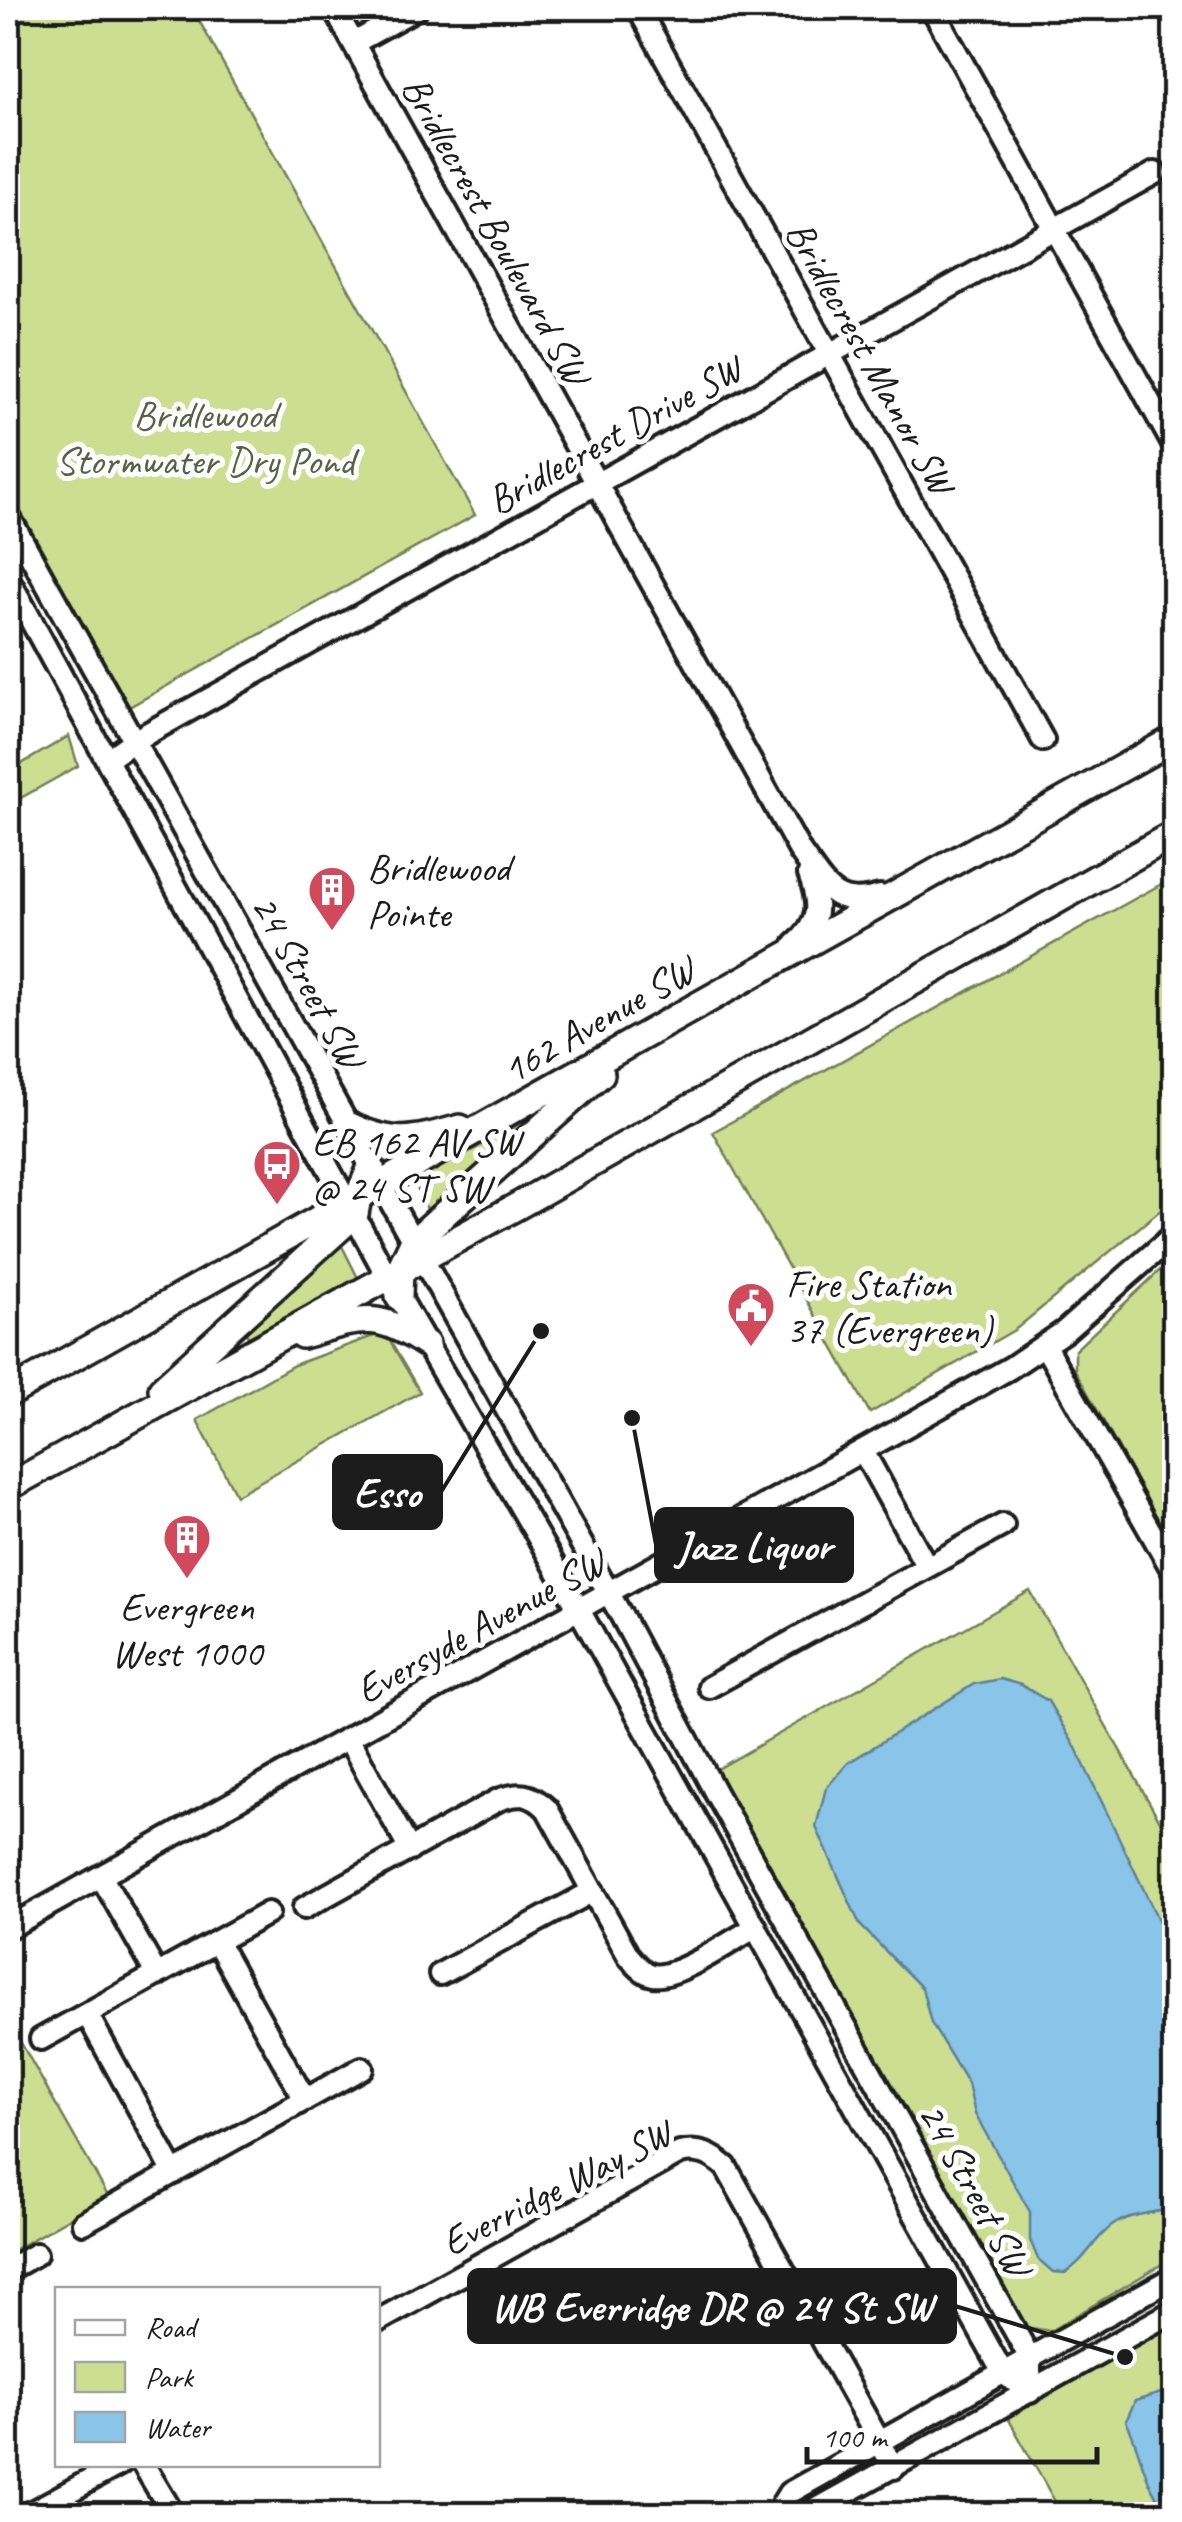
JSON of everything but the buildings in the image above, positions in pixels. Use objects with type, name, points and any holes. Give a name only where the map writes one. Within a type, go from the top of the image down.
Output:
[{"type":"main road","name":"162 Avenue SW","points":[[8,1394],[647,1036],[780,957],[1174,740]]},
{"type":"main road","points":[[8,1487],[1174,834]]},
{"type":"main road","points":[[404,1268],[567,1102],[647,1036]]},
{"type":"main road","points":[[348,1125],[374,1138],[408,1142],[499,1118]]},
{"type":"main road","points":[[120,1425],[221,1339],[363,1193]]},
{"type":"main road","points":[[259,1347],[367,1320],[396,1324],[426,1344]]},
{"type":"street","name":"Bridlecrest Boulevard SW","points":[[334,8],[801,853]]},
{"type":"street","points":[[354,42],[416,8]]},
{"type":"street","name":"Bridlecrest Manor SW","points":[[638,8],[1043,740]]},
{"type":"street","points":[[932,8],[1174,446]]},
{"type":"street","name":"Bridlecrest Drive SW","points":[[108,759],[132,742],[1155,173]]},
{"type":"street","name":"24 Street SW","points":[[8,515],[348,1125],[363,1193],[404,1268],[426,1344],[579,1610],[1003,2373],[1030,2392]]},
{"type":"street","name":"24 Street SW","points":[[8,578],[162,864],[363,1193],[404,1268],[608,1594],[1030,2358],[1030,2392]]},
{"type":"street","points":[[801,853],[830,892],[842,900],[862,902],[902,890]]},
{"type":"street","points":[[780,957],[802,939],[818,914],[817,897],[801,853]]},
{"type":"street","name":"Eversyde Avenue SW","points":[[8,1928],[1045,1346],[1174,1235]]},
{"type":"street","points":[[1045,1346],[1174,1573]]},
{"type":"street","points":[[864,1451],[928,1567]]},
{"type":"street","points":[[709,1688],[1003,1525]]},
{"type":"street","points":[[348,1738],[410,1850]]},
{"type":"street","points":[[304,1908],[498,1800],[517,1794],[530,1795],[547,1809],[628,1955],[652,1975],[678,1970],[756,1927]]},
{"type":"street","points":[[101,1876],[156,1975]]},
{"type":"street","points":[[440,1974],[593,1891]]},
{"type":"street","points":[[41,2039],[268,1913]]},
{"type":"street","points":[[217,1942],[305,2100]]},
{"type":"street","points":[[87,2014],[174,2173]]},
{"type":"street","points":[[83,2224],[362,2068]]},
{"type":"street","name":"Everridge Way SW","points":[[380,2319],[680,2153],[697,2151],[716,2158],[726,2167],[894,2468]]},
{"type":"street","points":[[8,2270],[36,2254]]},
{"type":"street","points":[[776,2514],[790,2492],[1174,2278]]},
{"type":"street","points":[[808,2514],[1174,2311]]},
{"type":"street","points":[[28,2514],[114,2467]]},
{"type":"street","points":[[145,2467],[173,2514]]},
{"type":"green space","name":"Bridlewood Stormwater Dry Pond","points":[[8,8],[192,8],[475,515],[129,707],[8,490]]},
{"type":"green space","points":[[69,736],[78,766],[8,805],[8,772]]},
{"type":"green space","points":[[1174,877],[1174,1199],[1016,1329],[870,1413],[713,1132]]},
{"type":"green space","points":[[531,1118],[433,1211],[428,1211],[414,1182]]},
{"type":"green space","points":[[339,1246],[358,1278],[249,1338],[245,1332]]},
{"type":"green space","points":[[1174,1257],[1174,1548],[1075,1370],[1075,1350]]},
{"type":"green space","points":[[376,1335],[387,1336],[420,1392],[236,1495],[197,1420],[294,1365]]},
{"type":"green space","points":[[1030,1591],[1174,1846],[1174,2257],[1050,2331],[1026,2327],[1016,2318],[714,1771]]},
{"type":"green space","points":[[8,2020],[108,2196],[8,2253]]},
{"type":"green space","points":[[1174,2325],[1174,2514],[1062,2514],[1008,2418]]},
{"type":"water","points":[[1000,1679],[1021,1685],[1048,1701],[1076,1748],[1174,1953],[1174,2207],[1118,2222],[1065,2273],[1053,2272],[1038,2259],[1030,2240],[1030,2212],[975,2114],[968,2084],[931,2023],[922,1988],[860,1925],[816,1827],[826,1788],[848,1763],[974,1684]]},
{"type":"water","points":[[1174,2389],[1172,2514],[1150,2484],[1126,2421],[1135,2401]]},
{"type":"place","name":"Bridlewood Pointe","points":[[332,932]]},
{"type":"place","name":"EB 162 AV SW @ 24 ST SW","points":[[277,1206]]},
{"type":"place","name":"Esso","points":[[541,1331]]},
{"type":"place","name":"Fire Station 37 (Evergreen)","points":[[751,1348]]},
{"type":"place","name":"Jazz Liquor","points":[[632,1418]]},
{"type":"place","name":"Evergreen West 1000","points":[[187,1580]]},
{"type":"place","name":"WB Everridge DR @ 24 St SW","points":[[1125,2357]]}]
